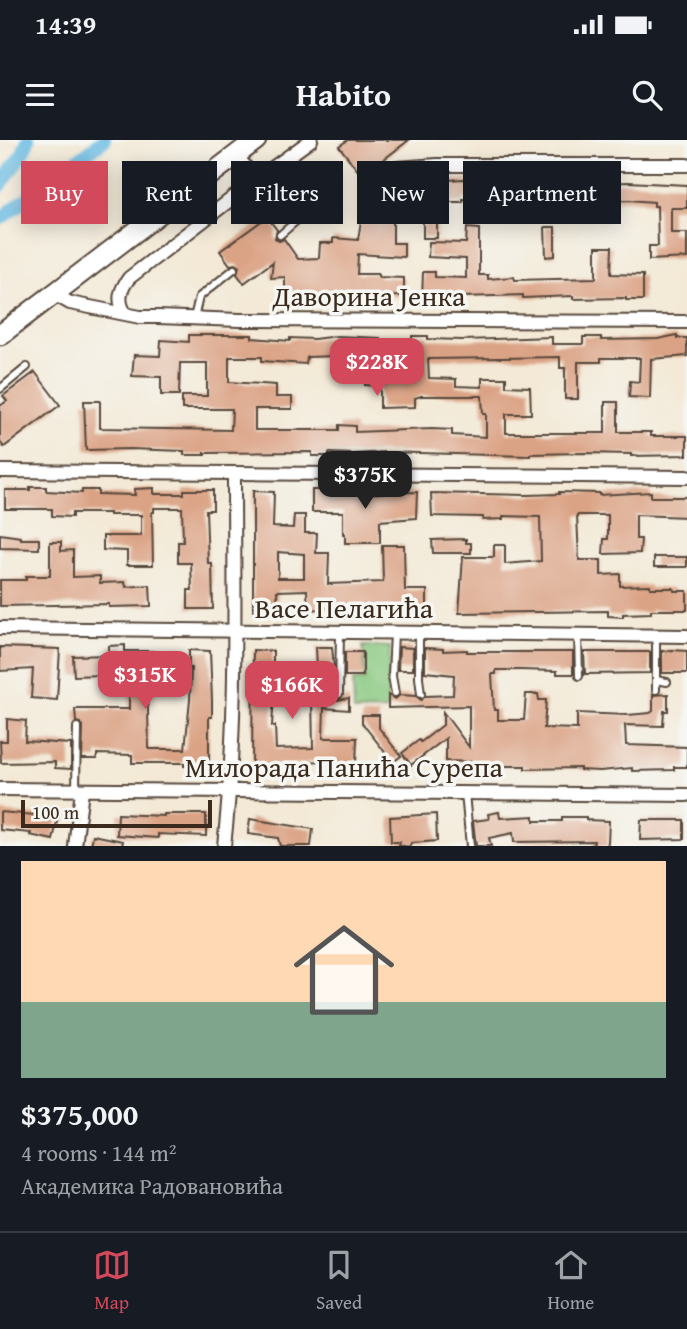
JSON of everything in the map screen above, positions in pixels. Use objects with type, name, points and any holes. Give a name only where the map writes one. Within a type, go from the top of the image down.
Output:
[{"type":"main road","points":[[0,335],[256,140]]},
{"type":"street","points":[[283,160],[311,140]]},
{"type":"street","points":[[236,155],[241,161]]},
{"type":"street","points":[[449,165],[687,165]]},
{"type":"street","points":[[119,309],[121,291],[128,278],[231,199]]},
{"type":"street","name":"Даворина Јенка","points":[[54,294],[70,303],[119,309],[140,317],[687,322]]},
{"type":"street","points":[[0,471],[687,477]]},
{"type":"street","points":[[224,846],[230,790],[234,474]]},
{"type":"street","name":"Васе Пелагића","points":[[0,628],[687,636]]},
{"type":"street","name":"Милорада Панића Сурепа","points":[[0,789],[687,795]]},
{"type":"street","points":[[75,846],[79,791]]},
{"type":"lane","points":[[280,234],[310,209],[311,200],[283,160]]},
{"type":"lane","points":[[194,318],[199,297],[234,269]]},
{"type":"lane","points":[[1,385],[27,367]]},
{"type":"lane","points":[[338,694],[340,632]]},
{"type":"lane","points":[[394,633],[392,676],[395,693]]},
{"type":"lane","points":[[419,633],[421,694]]},
{"type":"lane","points":[[578,635],[579,676]]},
{"type":"lane","points":[[656,635],[656,690]]},
{"type":"lane","points":[[656,680],[667,682]]},
{"type":"lane","points":[[77,727],[79,791]]},
{"type":"lane","points":[[465,793],[470,846]]},
{"type":"green space","points":[[363,646],[390,647],[387,710],[354,711],[353,681],[365,680]]},
{"type":"building","points":[[348,140],[409,140],[382,161],[357,161],[357,169],[339,146]]},
{"type":"building","points":[[463,179],[463,202],[449,202],[449,180]]},
{"type":"building","points":[[621,182],[687,185],[687,208],[671,208],[671,233],[687,233],[687,258],[649,260],[649,246],[658,246],[657,206],[654,206],[654,202],[621,200]]},
{"type":"building","points":[[257,224],[272,224],[277,230],[275,238],[279,241],[284,239],[298,259],[319,258],[320,243],[333,243],[333,238],[358,240],[361,224],[393,224],[393,243],[404,243],[404,257],[358,254],[357,274],[404,278],[404,296],[329,298],[285,295],[285,277],[271,278],[273,262],[244,283],[237,274],[239,266],[230,265],[220,251]]},
{"type":"building","points":[[423,224],[437,224],[437,238],[423,238]]},
{"type":"building","points":[[545,227],[555,227],[555,256],[546,257]]},
{"type":"building","points":[[467,228],[479,229],[479,275],[488,275],[488,279],[596,278],[596,247],[612,247],[611,274],[643,275],[643,300],[573,299],[573,296],[523,298],[523,295],[462,297],[462,300],[422,299],[423,272],[435,272],[435,277],[466,278],[466,259],[428,257],[429,242],[466,243]]},
{"type":"building","points":[[189,335],[252,335],[252,338],[290,341],[290,338],[337,336],[380,338],[380,341],[412,341],[412,336],[463,340],[552,337],[552,344],[583,344],[583,337],[601,337],[601,340],[658,339],[677,335],[677,338],[687,338],[687,356],[651,359],[650,398],[629,397],[630,381],[639,382],[640,358],[601,358],[601,362],[578,362],[578,399],[565,399],[565,368],[560,368],[560,357],[428,359],[429,378],[456,379],[456,386],[482,387],[482,378],[506,378],[506,386],[530,387],[531,414],[506,414],[506,433],[605,433],[605,402],[618,402],[618,432],[687,436],[687,455],[584,453],[530,456],[384,452],[312,456],[312,452],[184,455],[184,451],[86,450],[84,401],[100,401],[100,428],[231,430],[232,409],[182,409],[182,396],[207,396],[207,363],[180,363],[179,395],[161,395],[161,377],[132,376],[134,355],[160,356],[161,340],[189,342]],"holes":[[[229,357],[262,357],[262,361],[306,364],[307,357],[366,358],[365,385],[380,386],[380,408],[415,407],[415,398],[421,396],[482,396],[483,414],[486,414],[486,437],[452,435],[452,430],[432,429],[355,432],[355,426],[339,425],[339,430],[255,430],[255,409],[292,409],[292,397],[276,397],[276,385],[229,382]]]},
{"type":"building","points":[[35,372],[60,405],[4,447],[0,442],[0,406],[7,401],[3,396]]},
{"type":"building","points":[[30,487],[46,487],[46,491],[82,493],[82,490],[98,490],[98,494],[135,495],[134,489],[154,488],[154,494],[213,490],[213,510],[206,510],[208,564],[212,564],[213,609],[188,609],[188,590],[192,590],[191,563],[178,563],[178,542],[183,542],[182,508],[154,508],[153,565],[127,565],[127,551],[103,550],[103,536],[141,536],[141,515],[72,513],[72,517],[52,516],[52,509],[5,509],[5,490],[30,490]]},
{"type":"building","points":[[312,490],[350,490],[350,494],[417,492],[416,518],[380,521],[380,543],[345,543],[343,512],[312,512]]},
{"type":"building","points":[[253,491],[274,492],[273,527],[293,528],[294,515],[305,515],[305,533],[317,533],[316,553],[329,553],[328,584],[383,582],[382,545],[404,545],[405,590],[427,590],[427,610],[408,608],[360,611],[359,606],[308,610],[307,590],[277,591],[278,609],[253,610]],"holes":[[[278,552],[304,554],[304,578],[278,578]]]},
{"type":"building","points":[[559,492],[599,495],[651,492],[651,497],[687,497],[687,517],[636,515],[636,539],[641,539],[640,553],[603,554],[604,539],[608,539],[608,515],[577,515],[579,560],[601,560],[601,575],[620,574],[620,586],[650,585],[650,588],[687,591],[687,610],[651,610],[651,613],[623,614],[623,617],[608,616],[608,611],[459,613],[463,557],[494,557],[494,545],[505,545],[505,564],[541,561],[540,517],[503,516],[503,519],[483,520],[483,517],[432,516],[431,493],[527,495]]},
{"type":"building","points":[[0,534],[21,539],[39,539],[39,549],[0,548]]},
{"type":"building","points":[[466,539],[466,543],[471,543],[471,553],[433,553],[432,540]]},
{"type":"building","points":[[50,542],[61,542],[61,551],[73,550],[73,577],[100,576],[100,583],[125,582],[126,587],[150,585],[151,606],[0,606],[0,580],[50,576]]},
{"type":"building","points":[[654,557],[687,557],[687,567],[654,567]]},
{"type":"building","points":[[125,645],[125,651],[153,651],[153,674],[147,674],[149,749],[185,749],[190,700],[189,650],[210,651],[212,717],[209,717],[209,767],[184,766],[184,763],[132,763],[132,755],[97,754],[97,759],[82,759],[83,726],[76,722],[75,709],[129,709],[132,668],[100,670],[100,675],[74,676],[73,656],[109,655],[109,646]]},
{"type":"building","points":[[0,647],[60,649],[57,700],[31,698],[33,669],[0,671]]},
{"type":"building","points":[[316,647],[332,647],[334,669],[317,669]]},
{"type":"building","points":[[399,647],[413,648],[413,670],[398,670]]},
{"type":"building","points":[[425,648],[467,652],[573,652],[573,674],[557,674],[557,671],[496,670],[496,674],[492,674],[494,710],[498,710],[498,720],[524,720],[526,694],[538,694],[539,700],[546,700],[544,728],[577,729],[577,713],[650,713],[653,711],[653,695],[668,694],[668,711],[664,711],[663,726],[625,725],[626,745],[687,747],[687,767],[632,771],[632,768],[600,771],[580,768],[525,769],[525,766],[474,768],[474,762],[446,761],[446,738],[411,765],[402,753],[443,725],[443,712],[469,747],[469,706],[388,708],[388,695],[395,699],[400,695],[416,696],[421,700],[426,696],[453,695],[454,675],[425,672]]},
{"type":"building","points":[[253,650],[273,651],[273,673],[276,672],[277,678],[307,679],[307,695],[274,694],[272,726],[275,726],[276,749],[313,748],[312,696],[338,700],[349,698],[349,710],[324,708],[323,738],[357,738],[356,764],[335,764],[335,760],[252,766]]},
{"type":"building","points":[[662,651],[687,651],[687,673],[662,673]]},
{"type":"building","points":[[345,652],[363,652],[363,676],[345,676]]},
{"type":"building","points":[[584,652],[650,652],[650,673],[585,674]]},
{"type":"building","points":[[362,715],[379,715],[379,728],[401,756],[393,762],[362,723]]},
{"type":"building","points":[[7,719],[26,721],[25,741],[71,744],[71,769],[55,768],[55,762],[1,763],[0,741],[7,741]]},
{"type":"building","points":[[0,812],[35,815],[35,812],[58,817],[53,840],[30,835],[31,833],[0,830]]},
{"type":"building","points":[[499,812],[500,818],[534,816],[534,821],[562,821],[562,817],[586,817],[586,820],[609,821],[607,846],[593,846],[594,841],[514,842],[513,833],[489,838],[491,846],[476,846],[473,821],[489,819],[488,814]]},
{"type":"building","points":[[118,814],[206,814],[206,836],[158,834],[158,838],[117,835]]},
{"type":"building","points":[[436,814],[437,841],[411,843],[410,846],[399,846],[400,842],[391,842],[390,817]]},
{"type":"building","points":[[250,819],[313,829],[311,846],[280,846],[278,838],[248,834]]},
{"type":"building","points":[[641,820],[684,820],[684,839],[640,840]]},
{"type":"building","points":[[93,835],[123,841],[122,846],[91,846]]},
{"type":"waterway","points":[[0,186],[23,153],[28,140]]},
{"type":"waterway","points":[[0,219],[104,140]]}]
